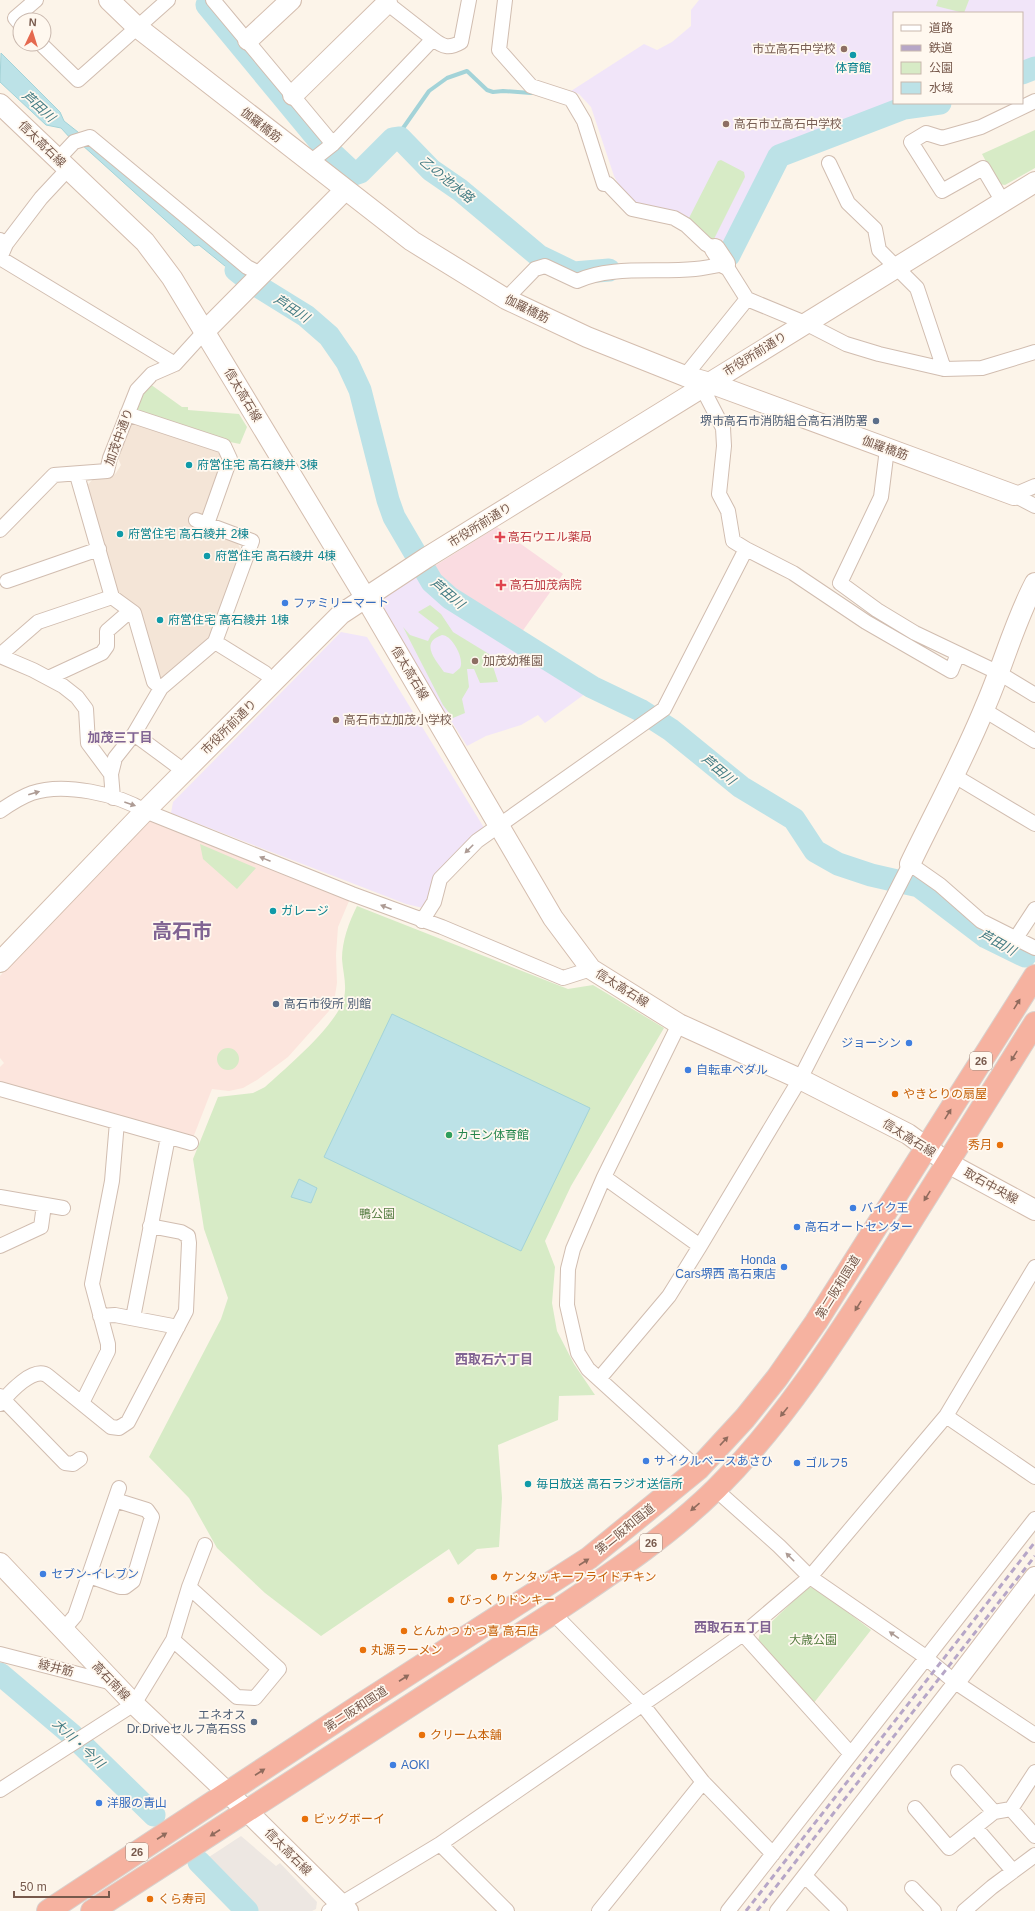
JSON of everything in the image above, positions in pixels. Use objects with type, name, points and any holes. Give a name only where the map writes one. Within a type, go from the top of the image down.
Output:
[{"type":"highway","name":"第二阪和国道","points":[[48,1911],[589,1558],[698,1469],[745,1418],[777,1378],[816,1322],[1035,976]]},
{"type":"highway","name":"26","points":[[92,1911],[248,1812],[618,1569],[674,1525],[715,1489],[764,1436],[797,1395],[839,1335],[1035,1023]]},
{"type":"street","points":[[22,12],[36,0]]},
{"type":"street","name":"伽羅橋筋","points":[[109,0],[137,27],[309,163],[412,241],[506,299],[587,337],[685,376],[710,383],[1014,495]]},
{"type":"street","points":[[49,52],[78,80],[168,0]]},
{"type":"street","points":[[213,0],[293,95],[330,147]]},
{"type":"street","points":[[248,40],[291,0]]},
{"type":"street","points":[[293,95],[389,3],[432,39],[443,46],[452,47],[461,42],[469,0]]},
{"type":"street","points":[[505,0],[499,50],[531,86],[571,99],[584,121],[604,184],[608,184],[632,209],[674,218],[686,225],[720,257],[747,298],[805,323],[846,344],[879,354],[944,369],[982,368],[1035,352]]},
{"type":"street","points":[[309,163],[330,147],[432,39]]},
{"type":"street","points":[[1002,202],[983,168],[942,191],[911,142],[926,134],[942,138],[981,127],[1035,101]]},
{"type":"street","name":"信太高石線","points":[[0,104],[145,242],[172,278],[365,597],[553,918],[591,969],[679,1024],[800,1078],[908,1134],[948,1162]]},
{"type":"street","points":[[175,364],[0,258],[3,242],[41,198],[80,140],[90,137],[247,267],[257,280]]},
{"type":"street","points":[[829,164],[848,203],[875,229],[879,250],[917,288],[944,369]]},
{"type":"street","name":"市役所前通り","points":[[0,962],[145,811],[341,614],[420,562],[1035,182]]},
{"type":"street","points":[[205,331],[345,190]]},
{"type":"street","points":[[506,299],[535,269],[545,266],[577,281],[588,276],[606,273],[695,269],[720,257]]},
{"type":"street","points":[[685,376],[747,298]]},
{"type":"street","name":"加茂中通り","points":[[0,530],[54,475],[77,475],[107,471],[110,458],[137,390],[152,374],[175,364],[205,331]]},
{"type":"street","points":[[710,383],[707,397],[723,428],[724,446],[720,494],[728,512],[734,541],[793,574],[866,622],[951,671],[958,654]]},
{"type":"street","points":[[113,798],[111,774],[115,758],[134,734],[161,688],[215,642],[252,541],[202,522],[230,459],[224,446],[127,414]]},
{"type":"street","points":[[887,448],[881,497],[840,583],[877,610],[915,633],[1000,673],[1035,695]]},
{"type":"street","points":[[77,475],[112,597],[134,613],[154,682],[161,688]]},
{"type":"street","points":[[1014,495],[1035,486]]},
{"type":"street","points":[[1014,495],[1035,506]]},
{"type":"street","points":[[7,581],[99,549]]},
{"type":"street","points":[[422,921],[434,902],[440,879],[476,841],[500,826],[664,710],[746,549]]},
{"type":"street","points":[[599,1379],[669,1296],[800,1078],[904,875],[984,710],[1000,673],[1016,622],[1035,583]]},
{"type":"street","points":[[111,774],[88,743],[86,709],[77,697],[48,678],[0,655],[38,622],[112,597]]},
{"type":"street","points":[[48,678],[102,653],[107,646],[107,631],[130,611]]},
{"type":"street","points":[[215,642],[265,673]]},
{"type":"street","points":[[984,710],[1035,741]]},
{"type":"street","points":[[134,734],[176,765]]},
{"type":"street","points":[[953,775],[1035,824]]},
{"type":"street","points":[[0,811],[12,802],[32,793],[58,788],[86,791],[113,798],[134,805],[145,811],[422,921],[492,947],[563,978],[591,969]]},
{"type":"street","points":[[904,875],[940,885],[981,921],[1035,948]]},
{"type":"street","points":[[1016,938],[1035,909]]},
{"type":"street","points":[[679,1024],[604,1177],[573,1249],[568,1269],[567,1305],[578,1353],[588,1369],[698,1469]]},
{"type":"street","points":[[0,1090],[191,1143]]},
{"type":"street","points":[[82,1403],[108,1351],[108,1344],[92,1284],[112,1181],[117,1122]]},
{"type":"street","points":[[132,1318],[168,1137]]},
{"type":"street","name":"取石中央線","points":[[948,1162],[1035,1210]]},
{"type":"street","points":[[604,1177],[700,1246]]},
{"type":"street","points":[[0,1197],[63,1208]]},
{"type":"street","points":[[0,1246],[41,1227],[44,1205]]},
{"type":"street","points":[[80,1459],[73,1464],[65,1463],[1,1400],[33,1374],[40,1372],[46,1374],[111,1427],[114,1428],[124,1426],[128,1422],[178,1327],[187,1306],[189,1239],[184,1233],[181,1232],[150,1226]]},
{"type":"street","points":[[339,1908],[440,1844],[744,1634],[810,1577],[946,1416],[1035,1267]]},
{"type":"street","points":[[100,1316],[115,1315],[178,1327]]},
{"type":"street","points":[[946,1416],[1035,1477]]},
{"type":"street","points":[[715,1489],[773,1541],[810,1577],[920,1653],[955,1682],[1035,1735]]},
{"type":"street","points":[[63,1630],[75,1616],[117,1494],[147,1510],[152,1517],[152,1521],[133,1581],[125,1587],[120,1587],[89,1576]]},
{"type":"street","points":[[728,1911],[850,1753],[1035,1519]]},
{"type":"street","points":[[0,1790],[134,1704],[173,1640],[189,1587],[205,1545]]},
{"type":"street","name":"高石南線","points":[[0,1563],[113,1683],[227,1793]]},
{"type":"street","points":[[777,1911],[1035,1577]]},
{"type":"street","points":[[173,1640],[236,1697],[255,1698],[279,1669],[189,1587]]},
{"type":"street","points":[[553,1613],[642,1704],[703,1782],[773,1854]]},
{"type":"street","points":[[744,1634],[850,1753]]},
{"type":"street","name":"綾井筋","points":[[2,1657],[113,1683]]},
{"type":"street","points":[[958,1772],[994,1812]]},
{"type":"street","points":[[916,1808],[949,1848],[994,1812],[1010,1809],[1035,1772]]},
{"type":"street","points":[[599,1911],[703,1782]]},
{"type":"street","name":"信太高石線","points":[[227,1793],[248,1812],[339,1908]]},
{"type":"street","points":[[1010,1809],[1035,1836]]},
{"type":"street","points":[[975,1827],[1013,1871]]},
{"type":"street","points":[[440,1844],[507,1911]]},
{"type":"street","points":[[964,1911],[992,1887],[1035,1855]]},
{"type":"street","points":[[805,1876],[840,1911]]},
{"type":"street","points":[[912,1888],[934,1911]]},
{"type":"shaded area","name":"高石市立高石中学校","points":[[699,0],[1035,0],[1035,66],[1023,72],[1023,12],[893,12],[893,104],[925,104],[894,109],[781,151],[771,163],[731,246],[718,238],[712,242],[644,209],[626,198],[614,176],[591,107],[579,94],[571,91],[644,44],[657,50],[672,42],[691,26],[691,10]]},
{"type":"shaded area","points":[[135,422],[220,450],[223,461],[210,508],[200,516],[237,542],[243,554],[225,595],[215,632],[165,679],[156,676],[108,569],[85,488],[93,479],[113,476],[116,473],[121,465],[117,456],[127,426]]},
{"type":"shaded area","name":"高石加茂病院","points":[[497,527],[563,574],[519,636],[456,597],[433,567]]},
{"type":"shaded area","name":"加茂幼稚園","points":[[414,574],[454,611],[478,627],[589,691],[545,723],[538,715],[521,725],[486,736],[467,746],[384,616],[385,595]]},
{"type":"shaded area","name":"高石市立加茂小学校","points":[[341,632],[367,637],[486,831],[423,908],[406,904],[171,813],[173,802]]},
{"type":"shaded area","points":[[145,811],[352,894],[338,927],[336,955],[337,983],[334,1002],[329,1011],[288,1057],[257,1080],[243,1088],[229,1091],[212,1089],[191,1143],[0,1089],[0,1067],[4,1063],[0,1058],[0,976]]},
{"type":"shaded area","points":[[241,1836],[276,1866],[280,1863],[317,1902],[316,1909],[312,1911],[258,1911],[209,1857]]},
{"type":"green space","points":[[938,0],[969,0],[964,12],[936,6]]},
{"type":"green space","points":[[1035,130],[1035,168],[1005,185],[998,184],[982,154]]},
{"type":"green space","points":[[721,160],[744,172],[745,177],[713,241],[689,218],[718,161]]},
{"type":"green space","points":[[150,384],[182,407],[188,407],[188,410],[239,414],[247,427],[240,444],[220,440],[139,413],[135,404]]},
{"type":"green space","points":[[430,605],[441,614],[453,632],[489,654],[498,682],[480,683],[474,669],[467,669],[469,687],[462,699],[465,713],[453,718],[443,705],[403,627],[410,635],[428,641],[431,635],[439,628],[418,612]],"holes":[[[442,635],[446,636],[457,648],[461,659],[460,668],[453,674],[444,672],[431,652],[430,647],[431,642],[435,638]]]},
{"type":"green space","points":[[200,844],[256,868],[237,889],[203,859]]},
{"type":"green space","name":"鴨公園","points":[[357,906],[568,989],[593,985],[664,1028],[571,1186],[545,1241],[555,1267],[552,1303],[557,1331],[574,1364],[595,1395],[559,1396],[558,1420],[498,1445],[502,1498],[499,1547],[477,1549],[458,1565],[449,1549],[321,1636],[265,1593],[217,1548],[189,1498],[149,1457],[221,1319],[228,1298],[204,1229],[193,1159],[218,1097],[253,1093],[265,1087],[310,1046],[332,1021],[344,998],[345,983],[342,959],[343,945]]},
{"type":"green space","points":[[228,1048],[236,1051],[239,1059],[236,1067],[228,1070],[220,1067],[217,1059],[220,1051]]},
{"type":"green space","name":"大歳公園","points":[[808,1587],[816,1588],[871,1630],[813,1704],[758,1641],[760,1633]]},
{"type":"water","points":[[1,53],[60,112],[64,121],[83,136],[72,140],[61,128],[46,125],[0,82]]},
{"type":"water","points":[[87,142],[253,275],[246,283],[199,245],[194,246],[81,144]]},
{"type":"water","name":"カモン体育館","points":[[392,1014],[590,1108],[521,1251],[324,1157]]},
{"type":"water","points":[[299,1179],[317,1188],[311,1203],[291,1197]]},
{"type":"waterway","name":"乙の池水路","points":[[207,5],[321,143],[354,174],[360,172],[393,139],[400,138],[431,170],[460,190],[539,256],[574,273],[609,270]]},
{"type":"waterway","name":"乙の池水路","points":[[1023,73],[1035,68]]},
{"type":"waterway","points":[[400,138],[401,131],[429,91],[447,78],[467,71],[487,90],[493,92],[503,91],[531,93]]},
{"type":"waterway","name":"乙の池水路","points":[[729,255],[779,156],[904,108],[933,104]]},
{"type":"waterway","name":"芦田川","points":[[236,270],[251,282],[306,316],[329,336],[347,362],[360,390],[388,500],[394,517],[432,582],[450,598],[592,687],[640,710],[671,730],[741,787],[794,819],[815,851],[838,864],[871,875],[919,886],[986,937],[1025,956]]},
{"type":"waterway","name":"大川・今川","points":[[0,1674],[71,1734],[154,1815]]},
{"type":"waterway","name":"大川・今川","points":[[199,1862],[247,1911]]},
{"type":"railway","points":[[746,1911],[1035,1542]]},
{"type":"railway","points":[[757,1911],[1035,1556]]},
{"type":"place","name":"市立高石中学校","points":[[844,49]]},
{"type":"place","name":"体育館","points":[[853,55]]},
{"type":"place","name":"高石市立高石中学校","points":[[726,124]]},
{"type":"place","name":"堺市高石市消防組合高石消防署","points":[[876,421]]},
{"type":"place","name":"府営住宅 高石綾井 3棟","points":[[189,465]]},
{"type":"place","name":"府営住宅 高石綾井 2棟","points":[[120,534]]},
{"type":"place","name":"高石ウエル薬局","points":[[500,537]]},
{"type":"place","name":"府営住宅 高石綾井 4棟","points":[[207,556]]},
{"type":"place","name":"高石加茂病院","points":[[501,585]]},
{"type":"place","name":"ファミリーマート","points":[[285,603]]},
{"type":"place","name":"府営住宅 高石綾井 1棟","points":[[160,620]]},
{"type":"place","name":"加茂幼稚園","points":[[475,661]]},
{"type":"place","name":"高石市立加茂小学校","points":[[336,720]]},
{"type":"place","name":"ガレージ","points":[[273,911]]},
{"type":"place","name":"高石市役所 別館","points":[[276,1004]]},
{"type":"place","name":"ジョーシン","points":[[909,1043]]},
{"type":"place","name":"自転車ペダル","points":[[688,1070]]},
{"type":"place","name":"やきとりの扇屋","points":[[895,1094]]},
{"type":"place","name":"カモン体育館","points":[[449,1135]]},
{"type":"place","name":"秀月","points":[[1000,1145]]},
{"type":"place","name":"バイク王","points":[[853,1208]]},
{"type":"place","name":"高石オートセンター","points":[[797,1227]]},
{"type":"place","name":"Honda Cars堺西 高石東店","points":[[784,1267]]},
{"type":"place","name":"サイクルベースあさひ","points":[[646,1461]]},
{"type":"place","name":"ゴルフ5","points":[[797,1463]]},
{"type":"place","name":"毎日放送 高石ラジオ送信所","points":[[528,1484]]},
{"type":"place","name":"セブン-イレブン","points":[[43,1574]]},
{"type":"place","name":"ケンタッキーフライドチキン","points":[[494,1577]]},
{"type":"place","name":"びっくりドンキー","points":[[451,1600]]},
{"type":"place","name":"とんかつ かつ喜 高石店","points":[[404,1631]]},
{"type":"place","name":"丸源ラーメン","points":[[363,1650]]},
{"type":"place","name":"エネオス Dr.Driveセルフ高石SS","points":[[254,1722]]},
{"type":"place","name":"クリーム本舗","points":[[422,1735]]},
{"type":"place","name":"AOKI","points":[[393,1765]]},
{"type":"place","name":"洋服の青山","points":[[99,1803]]},
{"type":"place","name":"ビッグボーイ","points":[[305,1819]]},
{"type":"place","name":"くら寿司","points":[[150,1899]]},
{"type":"district","name":"加茂三丁目","points":[[120,737]]},
{"type":"district","name":"高石市","points":[[182,931]]},
{"type":"district","name":"西取石六丁目","points":[[494,1359]]},
{"type":"district","name":"西取石五丁目","points":[[733,1627]]}]
